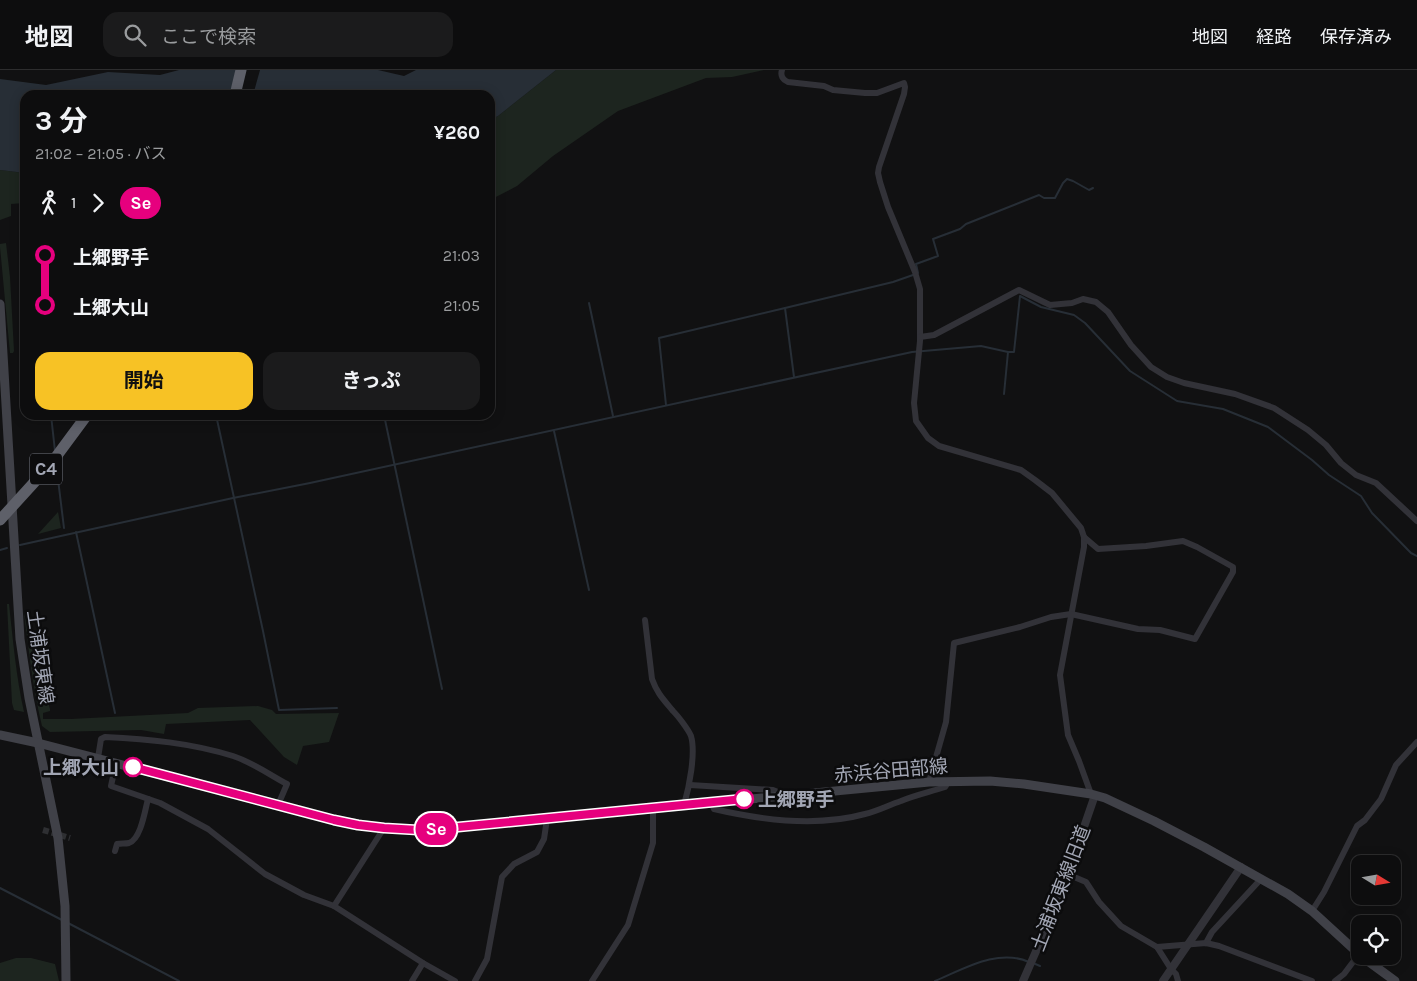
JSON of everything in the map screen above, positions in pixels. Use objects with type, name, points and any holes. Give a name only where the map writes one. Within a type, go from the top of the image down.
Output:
[{"type":"highway","points":[[236,90],[242,70]]},
{"type":"highway","name":"C4","points":[[0,520],[50,465],[83,420]]},
{"type":"main road","name":"土浦坂東線","points":[[0,304],[20,639],[25,678],[55,823],[61,864],[66,934],[66,981]]},
{"type":"main road","name":"赤浜谷田部線","points":[[0,735],[98,758],[334,820],[384,828],[418,830],[929,782],[990,781],[1093,794],[1154,821],[1288,894],[1312,911],[1351,947]]},
{"type":"main road","name":"赤浜谷田部線","points":[[1373,965],[1395,981]]},
{"type":"street","points":[[782,70],[782,77],[788,82],[824,86],[833,90],[865,93],[877,92],[904,83],[904,94],[878,173],[888,206],[920,289],[920,337],[914,403],[916,421],[928,438],[939,446],[1021,470],[1052,493],[1081,528],[1084,537],[1084,547],[1060,675],[1068,735],[1093,794]]},
{"type":"street","points":[[920,337],[934,334],[1018,290],[1050,305],[1072,303],[1083,299],[1096,302],[1108,312],[1132,345],[1152,367],[1167,377],[1184,383],[1235,394],[1274,408],[1308,430],[1326,446],[1340,463],[1356,475],[1376,483],[1417,521]]},
{"type":"street","points":[[929,782],[946,722],[954,643],[1020,628],[1050,617],[1071,614],[1138,629],[1160,630],[1195,639],[1233,572],[1233,567],[1184,541],[1098,549],[1084,537]]},
{"type":"street","points":[[644,620],[654,686],[690,735],[692,749],[690,785],[684,805]]},
{"type":"street","points":[[98,758],[101,739],[105,737],[185,745],[233,756],[287,784],[278,804]]},
{"type":"street","points":[[1312,911],[1324,892],[1357,826],[1365,820],[1381,799],[1396,765],[1417,742]]},
{"type":"street","points":[[116,763],[111,786],[160,803],[208,829],[265,874],[304,895],[334,906],[423,963],[455,981]]},
{"type":"street","points":[[711,802],[714,809],[739,815],[807,821],[831,819],[865,814],[945,787],[948,781]]},
{"type":"street","points":[[690,785],[773,790],[782,796]]},
{"type":"street","name":"土浦坂東線旧道","points":[[1022,981],[1055,909],[1093,794]]},
{"type":"street","points":[[114,850],[117,844],[129,842],[136,838],[148,799]]},
{"type":"street","points":[[592,981],[628,925],[653,843],[653,808]]},
{"type":"street","points":[[476,981],[487,959],[502,877],[514,864],[536,852],[544,839],[547,818]]},
{"type":"street","points":[[334,906],[384,828]]},
{"type":"street","points":[[1163,981],[1241,868]]},
{"type":"street","points":[[1067,874],[1086,882],[1099,902],[1121,926],[1157,947],[1176,974],[1178,981]]},
{"type":"street","points":[[1206,943],[1212,932],[1261,879]]},
{"type":"street","points":[[1157,947],[1206,943],[1219,946],[1312,981]]},
{"type":"street","points":[[412,981],[423,963]]},
{"type":"street","points":[[1335,981],[1352,965]]},
{"type":"shaded area","points":[[179,70],[378,70],[404,76],[416,70],[556,70],[495,118],[495,90],[20,90],[20,172],[0,170],[0,79],[46,85],[108,72],[160,75]]},
{"type":"shaded area","points":[[556,70],[764,70],[732,77],[706,78],[618,111],[553,156],[517,186],[495,197],[495,118]]},
{"type":"shaded area","points":[[0,170],[20,172],[20,203],[11,204],[11,216],[0,220]]},
{"type":"shaded area","points":[[6,243],[10,277],[13,353],[10,353],[0,247],[0,244]]},
{"type":"shaded area","points":[[58,512],[61,528],[38,534]]},
{"type":"shaded area","points":[[7,604],[9,604],[24,712],[14,710],[12,703]]},
{"type":"shaded area","points":[[24,613],[50,709],[50,711],[43,713],[43,719],[188,713],[198,708],[258,706],[272,710],[276,714],[339,713],[329,742],[303,746],[297,765],[284,757],[250,720],[166,724],[164,734],[141,730],[50,732],[42,726],[31,670]]},
{"type":"shaded area","points":[[16,958],[31,958],[55,964],[59,981],[0,981],[0,963]]},
{"type":"pier","points":[[236,70],[260,70],[254,90],[231,90]]},
{"type":"waterway","points":[[918,273],[916,264],[938,256],[933,239],[1039,195],[1044,198],[1055,198],[1067,179],[1089,190],[1093,188]]},
{"type":"waterway","points":[[794,377],[785,308],[893,282],[913,275]]},
{"type":"waterway","points":[[1008,352],[1014,352],[1020,296],[1041,307],[1074,315],[1085,323],[1130,371],[1177,401],[1223,409],[1268,427],[1329,475],[1361,496],[1372,513],[1411,553],[1417,556]]},
{"type":"waterway","points":[[589,303],[613,416]]},
{"type":"waterway","points":[[666,405],[659,338],[785,308]]},
{"type":"waterway","points":[[20,545],[912,352],[981,346],[1008,352],[1004,394]]},
{"type":"waterway","points":[[52,420],[55,451]]},
{"type":"waterway","points":[[217,420],[279,710],[337,708]]},
{"type":"waterway","points":[[385,420],[442,689]]},
{"type":"waterway","points":[[554,431],[589,590]]},
{"type":"waterway","points":[[56,463],[64,528]]},
{"type":"waterway","points":[[76,532],[115,713]]},
{"type":"waterway","points":[[0,550],[7,548]]},
{"type":"waterway","points":[[0,888],[62,920]]},
{"type":"waterway","points":[[68,923],[179,981]]},
{"type":"waterway","points":[[935,981],[969,966],[993,959],[1005,957],[1029,962]]},
{"type":"waterway","points":[[1033,963],[1040,966]]},
{"type":"tunnel","points":[[43,830],[70,838]]},
{"type":"bus line","name":"Se","points":[[133,767],[334,820],[358,825],[418,830],[744,799]]},
{"type":"place","name":"上郷大山","points":[[133,767]]},
{"type":"place","name":"上郷野手","points":[[744,799]]}]
